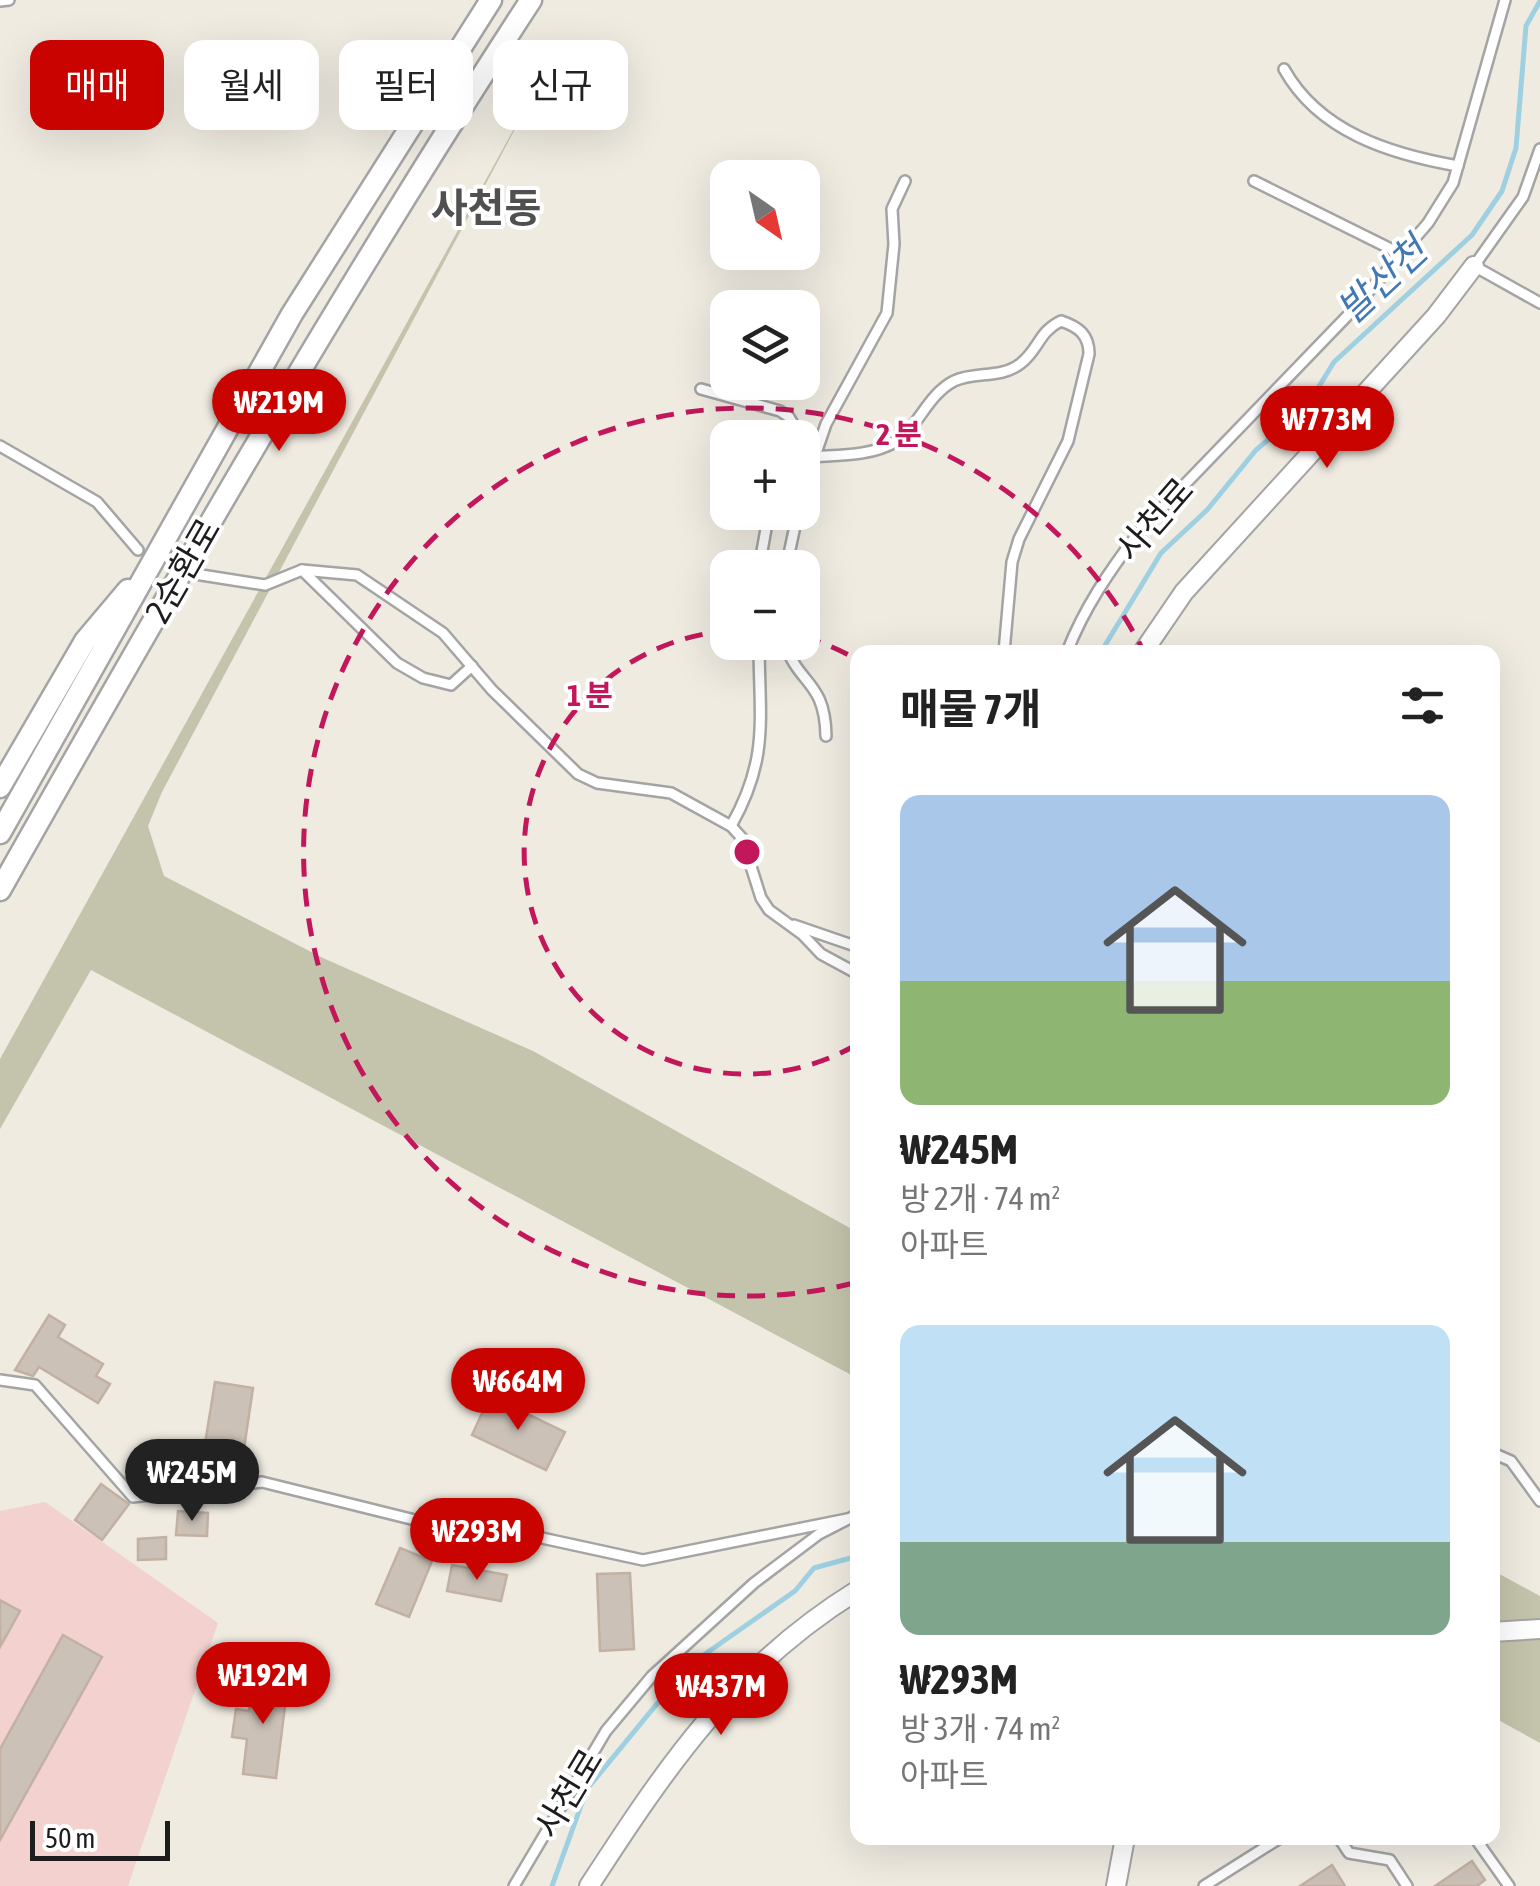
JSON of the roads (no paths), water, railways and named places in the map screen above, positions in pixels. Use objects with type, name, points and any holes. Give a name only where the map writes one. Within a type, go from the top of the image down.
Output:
[{"type":"street","name":"2순환로","points":[[0,833],[148,552],[490,0]]},
{"type":"street","name":"2순환로","points":[[0,890],[325,327],[531,0]]},
{"type":"street","points":[[1149,645],[1184,592],[1436,316],[1474,266]]},
{"type":"street","points":[[0,787],[86,641],[148,552]]},
{"type":"street","points":[[589,1886],[648,1795],[711,1712],[754,1668],[827,1608],[850,1595]]},
{"type":"street","points":[[1500,1631],[1540,1628]]},
{"type":"street","points":[[1116,1886],[1124,1845]]},
{"type":"lane","points":[[0,1],[9,0]]},
{"type":"lane","name":"사천로","points":[[1070,645],[1111,568],[1139,532],[1350,312],[1428,223],[1453,184],[1505,0]]},
{"type":"lane","points":[[1284,69],[1310,107],[1332,123],[1422,160],[1458,166]]},
{"type":"lane","points":[[1540,149],[1523,197],[1474,266],[1540,304]]},
{"type":"lane","points":[[820,438],[887,313],[894,244],[892,209],[905,181]]},
{"type":"lane","points":[[1254,181],[1401,254]]},
{"type":"lane","points":[[820,456],[853,454],[898,441],[940,390],[958,379],[996,376],[1020,364],[1046,328],[1062,321],[1076,326],[1089,343],[1089,354],[1075,420],[1060,460],[1019,539],[1012,562],[1005,645]]},
{"type":"lane","points":[[701,389],[780,411],[791,420]]},
{"type":"lane","points":[[0,446],[97,502],[148,552]]},
{"type":"lane","points":[[195,574],[265,585],[302,570],[357,575],[443,633],[578,774],[598,782],[671,793],[731,826],[742,838],[761,898],[769,910],[820,954],[850,970]]},
{"type":"lane","points":[[302,570],[397,663],[424,678],[451,684],[472,666]]},
{"type":"lane","points":[[731,826],[746,800],[758,761],[758,660]]},
{"type":"lane","points":[[790,660],[818,692],[826,712],[826,736]]},
{"type":"lane","points":[[785,922],[850,944]]},
{"type":"lane","points":[[0,1380],[36,1385],[133,1497],[262,1482],[415,1520],[542,1538],[643,1560],[850,1517]]},
{"type":"lane","points":[[1500,1457],[1510,1461],[1540,1501]]},
{"type":"lane","name":"사천로","points":[[514,1886],[606,1731],[652,1676],[754,1583],[819,1534],[850,1518]]},
{"type":"lane","points":[[1204,1886],[1269,1845]]},
{"type":"lane","points":[[1344,1845],[1350,1853],[1390,1860],[1407,1886]]},
{"type":"lane","points":[[1480,1845],[1508,1886]]},
{"type":"waterway","name":"발산천","points":[[1105,645],[1161,553],[1207,510],[1256,450],[1305,409],[1334,362],[1472,235],[1502,191],[1516,148],[1526,26],[1540,1]]},
{"type":"waterway","name":"발산천","points":[[552,1886],[587,1789],[688,1666],[795,1591],[814,1568],[850,1558]]},
{"type":"district","name":"사천동","points":[[486,207]]}]
